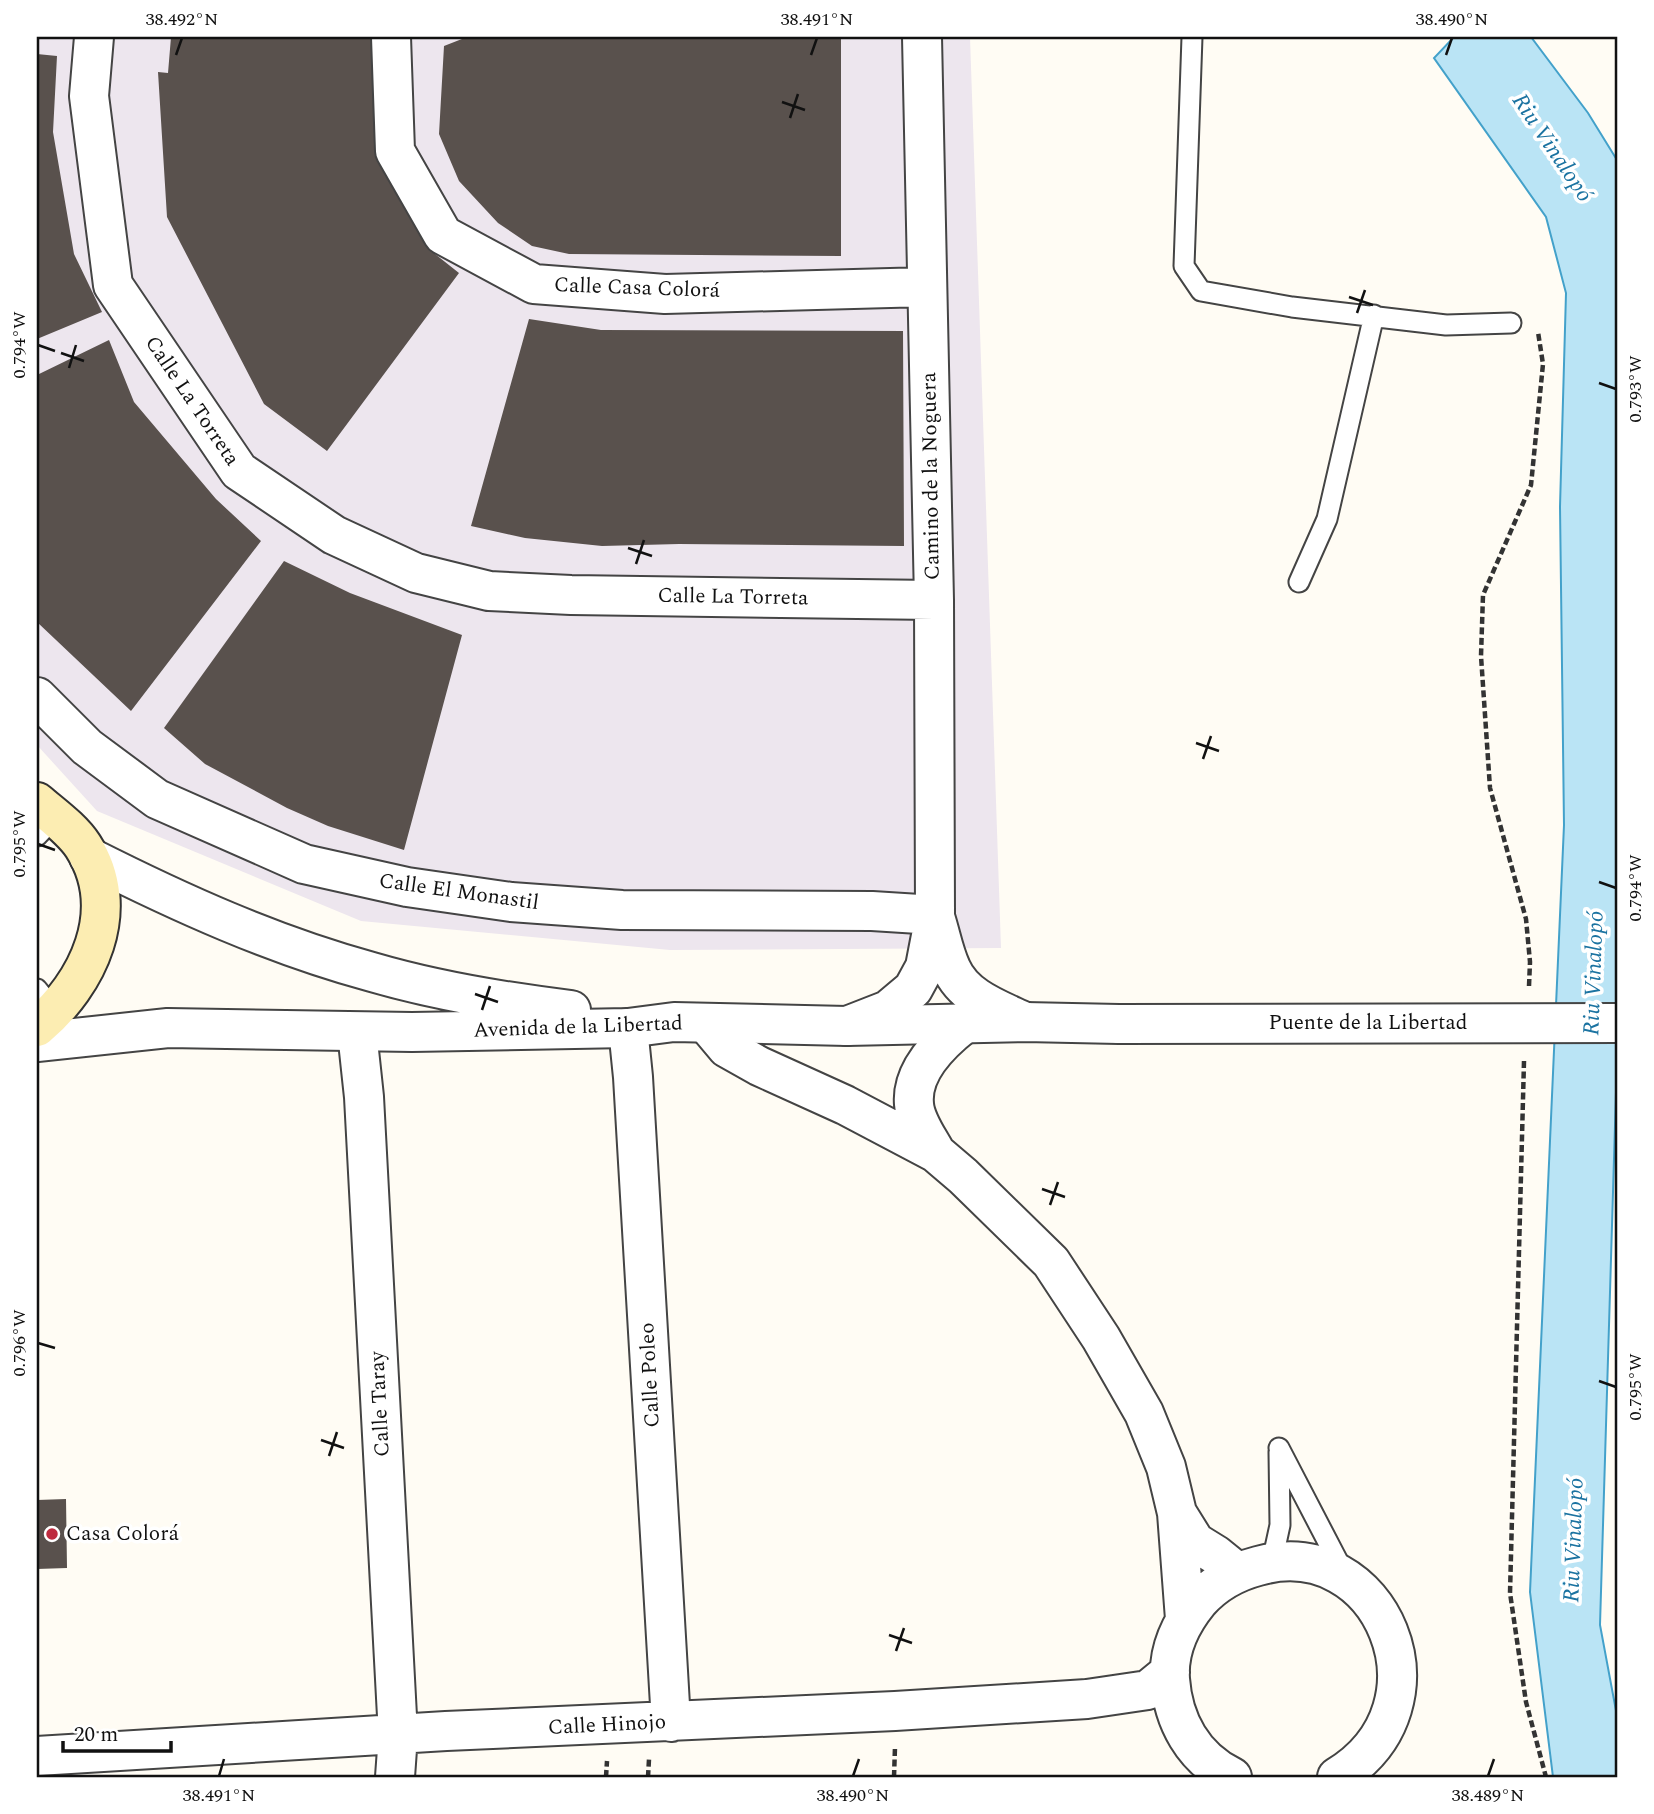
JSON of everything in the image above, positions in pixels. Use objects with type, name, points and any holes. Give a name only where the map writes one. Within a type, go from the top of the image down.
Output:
[{"type":"main road","points":[[41,1018],[76,985],[88,964],[97,939],[101,909],[97,880],[81,843],[43,819]]},
{"type":"street","name":"Calle La Torreta","points":[[94,37],[89,96],[113,285],[239,471],[324,528],[416,573],[489,592],[934,600]]},
{"type":"street","name":"Calle Casa Colorá","points":[[391,37],[396,150],[443,235],[534,284],[665,294],[927,287]]},
{"type":"street","name":"Camino de la Noguera","points":[[922,37],[934,600],[935,915]]},
{"type":"street","name":"Calle El Monastil","points":[[37,697],[87,747],[157,799],[303,864],[407,887],[511,902],[622,910],[873,911],[935,915]]},
{"type":"street","points":[[89,857],[144,885],[253,933],[371,972],[530,1005],[690,1022],[759,1066],[845,1105],[936,1153],[1051,1262],[1101,1338],[1144,1413],[1166,1468],[1177,1513],[1185,1619]]},
{"type":"street","points":[[935,915],[951,968],[964,988],[980,1000],[1025,1022]]},
{"type":"street","points":[[848,1026],[888,1010],[913,989],[925,967],[935,915]]},
{"type":"street","name":"Avenida de la Libertad","points":[[41,1018],[168,1028],[357,1032],[628,1028],[690,1022],[848,1026],[1025,1022],[1119,1024]]},
{"type":"street","name":"Puente de la Libertad","points":[[1119,1024],[1617,1023]]},
{"type":"street","points":[[936,1153],[918,1121],[913,1103],[918,1078],[941,1042],[964,1024]]},
{"type":"street","name":"Calle Poleo","points":[[628,1028],[671,1722]]},
{"type":"street","name":"Calle Taray","points":[[357,1032],[362,1060],[398,1735],[395,1777]]},
{"type":"street","points":[[1177,1513],[1195,1542],[1216,1555],[1255,1567]]},
{"type":"street","points":[[1232,1777],[1197,1762],[1180,1724],[1172,1699],[1170,1672],[1174,1644],[1185,1619],[1208,1591],[1255,1567],[1299,1562],[1324,1568],[1348,1581],[1375,1606],[1392,1638],[1399,1674],[1393,1711],[1374,1760],[1337,1777]]},
{"type":"street","name":"Calle Hinojo","points":[[37,1756],[128,1764],[398,1735],[1087,1699],[1148,1690],[1170,1672]]},
{"type":"lane","points":[[1192,37],[1184,266],[1201,291],[1292,307],[1446,325],[1511,323]]},
{"type":"lane","points":[[1299,582],[1327,519],[1374,315]]},
{"type":"lane","points":[[1255,1567],[1280,1525],[1279,1448],[1348,1581]]},
{"type":"path","points":[[1511,323],[1538,331],[1543,364],[1531,485],[1483,595],[1481,656],[1490,788],[1526,919],[1530,962],[1529,990]]},
{"type":"path","points":[[1525,1058],[1510,1593],[1526,1702],[1546,1777]]},
{"type":"path","points":[[648,1777],[649,1759]]},
{"type":"shaded area","points":[[37,37],[970,37],[1001,948],[670,950],[361,921],[97,811],[37,745]]},
{"type":"water","name":"Riu Vinalopó","points":[[1454,37],[1531,37],[1588,113],[1617,160],[1617,1059],[1600,1625],[1617,1716],[1617,1777],[1553,1777],[1530,1592],[1564,825],[1560,507],[1566,293],[1546,217],[1434,58]]},
{"type":"building","points":[[171,37],[376,37],[372,85],[385,159],[417,229],[435,254],[459,273],[327,451],[264,404],[167,217],[158,72],[168,73]]},
{"type":"building","points":[[467,37],[841,37],[841,256],[569,254],[532,246],[498,223],[459,181],[439,134],[444,46]]},
{"type":"building","points":[[37,54],[57,56],[53,132],[74,254],[102,312],[37,339]]},
{"type":"building","points":[[529,319],[601,330],[903,331],[904,546],[602,546],[525,538],[471,526]]},
{"type":"building","points":[[109,340],[134,402],[216,499],[261,541],[131,711],[37,622],[37,375]]},
{"type":"building","points":[[284,561],[350,593],[462,635],[404,850],[328,826],[287,808],[205,764],[164,728]]},
{"type":"building","name":"Casa Colorá","points":[[66,1499],[67,1568],[37,1569],[37,1500]]},
{"type":"place","name":"Casa Colorá","points":[[52,1534]]}]
